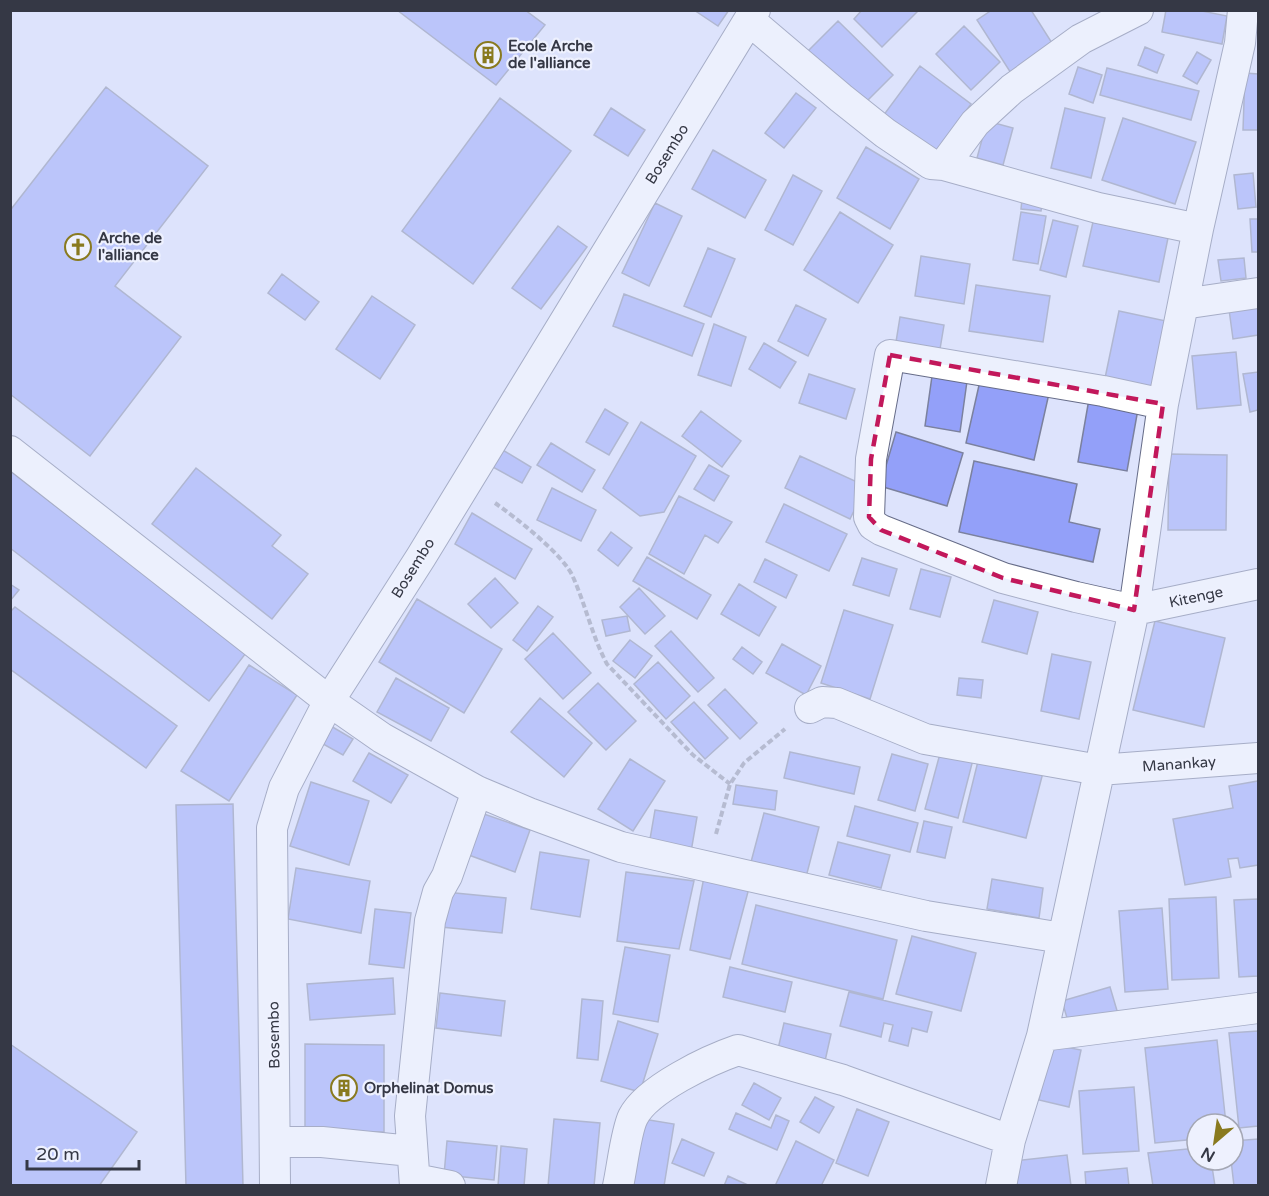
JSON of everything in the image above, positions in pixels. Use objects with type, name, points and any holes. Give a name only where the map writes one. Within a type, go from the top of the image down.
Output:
[{"type":"street","points":[[944,165],[975,123],[1012,89],[1082,39],[1138,10]]},
{"type":"street","points":[[1000,1185],[1010,1140],[1042,1036],[1134,610],[1163,404],[1198,229],[1249,41],[1243,10]]},
{"type":"street","points":[[752,15],[841,98],[885,133],[931,165],[944,165],[1098,208],[1198,229]]},
{"type":"street","name":"Bosembo","points":[[275,1185],[272,828],[284,788],[329,701],[467,482],[752,15]]},
{"type":"street","points":[[1183,304],[1258,293]]},
{"type":"street","points":[[1134,610],[1003,578],[881,530],[873,525],[869,517],[872,459],[890,355],[1103,391],[1163,404]]},
{"type":"street","points":[[10,451],[329,701],[382,738],[477,791],[621,847],[926,916],[1062,938]]},
{"type":"street","name":"Kitenge","points":[[1134,610],[1258,584]]},
{"type":"street","name":"Manankay","points":[[810,708],[822,702],[837,703],[925,739],[1100,770],[1258,758]]},
{"type":"street","points":[[413,1172],[410,1116],[430,921],[438,892],[447,876],[477,791]]},
{"type":"street","points":[[1042,1036],[1258,1008]]},
{"type":"street","points":[[618,1185],[633,1118],[644,1102],[661,1088],[738,1050],[843,1080],[1010,1140]]},
{"type":"street","points":[[275,1142],[322,1142],[450,1185]]},
{"type":"path","points":[[467,482],[520,521],[566,565],[573,576],[597,646],[607,664],[693,755],[730,784]]},
{"type":"path","points":[[707,867],[730,784],[744,763],[810,708]]},
{"type":"highlighted area","points":[[890,355],[1163,404],[1134,610],[1003,578],[881,530],[869,517],[871,459]]},
{"type":"building","name":"Ecole Arche de l'alliance","points":[[397,10],[525,10],[545,25],[496,85]]},
{"type":"building","points":[[694,10],[729,10],[718,26]]},
{"type":"building","points":[[862,10],[918,11],[882,47],[854,19]]},
{"type":"building","points":[[992,10],[1031,10],[1059,54],[1016,81],[977,20]]},
{"type":"building","points":[[1166,10],[1197,10],[1227,16],[1222,44],[1162,32]]},
{"type":"building","points":[[838,21],[893,75],[861,107],[805,54]]},
{"type":"building","points":[[964,26],[1000,62],[971,90],[936,54]]},
{"type":"building","points":[[1145,47],[1164,55],[1157,73],[1138,65]]},
{"type":"building","points":[[1197,52],[1211,60],[1197,84],[1183,76]]},
{"type":"building","points":[[920,66],[971,104],[932,158],[880,120]]},
{"type":"building","points":[[1078,67],[1102,75],[1093,103],[1069,94]]},
{"type":"building","points":[[1107,68],[1199,91],[1191,120],[1100,95]]},
{"type":"building","points":[[1245,73],[1258,74],[1258,130],[1243,130]]},
{"type":"building","name":"Arche de l'alliance","points":[[106,87],[208,166],[115,286],[181,337],[90,456],[10,394],[10,207],[12,208]]},
{"type":"building","points":[[796,93],[816,108],[784,148],[765,133]]},
{"type":"building","points":[[500,98],[571,151],[473,284],[402,231]]},
{"type":"building","points":[[611,108],[645,130],[628,156],[594,135]]},
{"type":"building","points":[[1065,108],[1105,118],[1091,178],[1051,168]]},
{"type":"building","points":[[1123,118],[1196,142],[1175,204],[1102,180]]},
{"type":"building","points":[[987,121],[1013,128],[1003,165],[977,158]]},
{"type":"building","points":[[866,147],[919,179],[890,229],[837,198]]},
{"type":"building","points":[[713,150],[766,180],[745,218],[692,189]]},
{"type":"building","points":[[1253,173],[1256,207],[1238,209],[1234,175]]},
{"type":"building","points":[[793,175],[822,191],[793,245],[765,230]]},
{"type":"building","points":[[1023,189],[1044,192],[1041,211],[1021,209]]},
{"type":"building","points":[[655,203],[682,216],[649,286],[622,273]]},
{"type":"building","points":[[840,212],[893,245],[858,303],[804,270]]},
{"type":"building","points":[[1021,212],[1046,216],[1038,264],[1013,260]]},
{"type":"building","points":[[1250,219],[1258,219],[1258,252],[1252,252]]},
{"type":"building","points":[[1053,220],[1078,226],[1066,277],[1040,270]]},
{"type":"building","points":[[1093,222],[1168,238],[1159,282],[1083,266]]},
{"type":"building","points":[[558,226],[587,247],[541,309],[512,288]]},
{"type":"building","points":[[708,248],[735,259],[711,317],[684,306]]},
{"type":"building","points":[[921,256],[970,264],[964,304],[915,296]]},
{"type":"building","points":[[1244,258],[1246,278],[1221,281],[1218,260]]},
{"type":"building","points":[[282,274],[319,302],[305,320],[268,293]]},
{"type":"building","points":[[976,285],[1050,296],[1043,342],[969,331]]},
{"type":"building","points":[[624,294],[704,324],[692,356],[613,326]]},
{"type":"building","points":[[372,296],[415,325],[380,379],[336,349]]},
{"type":"building","points":[[1258,298],[1258,335],[1233,339],[1228,302]]},
{"type":"building","points":[[796,305],[826,319],[808,356],[778,341]]},
{"type":"building","points":[[1119,311],[1166,321],[1151,392],[1104,383]]},
{"type":"building","points":[[900,317],[944,325],[940,349],[896,342]]},
{"type":"building","points":[[714,324],[746,337],[731,386],[698,375]]},
{"type":"building","points":[[764,343],[796,362],[780,388],[749,369]]},
{"type":"building","points":[[1236,352],[1241,405],[1197,409],[1192,356]]},
{"type":"building","points":[[933,369],[968,374],[960,432],[925,426]]},
{"type":"building","points":[[982,372],[1050,389],[1034,460],[966,443]]},
{"type":"building","points":[[1258,372],[1258,410],[1250,412],[1243,374]]},
{"type":"building","points":[[809,374],[855,389],[846,419],[799,403]]},
{"type":"building","points":[[1089,399],[1138,409],[1127,471],[1078,462]]},
{"type":"building","points":[[605,409],[628,423],[609,455],[586,442]]},
{"type":"building","points":[[701,411],[741,441],[722,467],[682,436]]},
{"type":"building","points":[[641,422],[696,456],[664,512],[640,516],[603,488]]},
{"type":"building","points":[[896,432],[963,453],[947,506],[880,486]]},
{"type":"building","points":[[551,443],[595,470],[582,492],[537,465]]},
{"type":"building","points":[[501,449],[531,467],[522,483],[491,466]]},
{"type":"building","points":[[1169,454],[1227,455],[1226,530],[1168,530]]},
{"type":"building","points":[[800,456],[866,486],[850,519],[785,488]]},
{"type":"building","points":[[974,461],[1077,484],[1069,522],[1100,529],[1093,562],[959,532]]},
{"type":"building","points":[[709,465],[729,476],[714,501],[694,489]]},
{"type":"building","points":[[196,468],[281,535],[272,546],[308,574],[272,619],[152,524]]},
{"type":"building","points":[[10,471],[246,653],[209,701],[10,548]]},
{"type":"building","points":[[552,488],[596,510],[581,541],[537,520]]},
{"type":"building","points":[[679,496],[732,522],[718,543],[705,535],[684,574],[649,554]]},
{"type":"building","points":[[784,504],[847,534],[829,571],[766,542]]},
{"type":"building","points":[[472,513],[532,549],[515,579],[455,544]]},
{"type":"building","points":[[611,532],[632,548],[618,566],[598,550]]},
{"type":"building","points":[[647,557],[711,595],[697,619],[633,581]]},
{"type":"building","points":[[862,558],[897,569],[889,596],[853,585]]},
{"type":"building","points":[[765,559],[797,575],[786,598],[754,582]]},
{"type":"building","points":[[921,569],[951,577],[940,617],[910,609]]},
{"type":"building","points":[[495,578],[518,603],[491,628],[468,604]]},
{"type":"building","points":[[10,584],[19,590],[10,601]]},
{"type":"building","points":[[739,584],[776,607],[759,636],[721,614]]},
{"type":"building","points":[[639,588],[665,616],[645,634],[620,607]]},
{"type":"building","points":[[417,599],[502,649],[464,713],[379,662]]},
{"type":"building","points":[[994,600],[1038,612],[1027,654],[982,642]]},
{"type":"building","points":[[538,606],[553,617],[527,651],[513,640]]},
{"type":"building","points":[[15,607],[177,726],[146,768],[10,669],[10,612]]},
{"type":"building","points":[[844,610],[893,625],[870,699],[821,683]]},
{"type":"building","points":[[627,616],[630,631],[606,636],[602,620]]},
{"type":"building","points":[[1155,621],[1225,638],[1204,727],[1133,710]]},
{"type":"building","points":[[671,631],[714,678],[698,692],[655,646]]},
{"type":"building","points":[[553,633],[591,673],[563,699],[525,659]]},
{"type":"building","points":[[630,640],[652,656],[635,678],[613,661]]},
{"type":"building","points":[[782,644],[821,666],[806,695],[766,673]]},
{"type":"building","points":[[742,647],[762,662],[753,674],[733,659]]},
{"type":"building","points":[[1052,654],[1091,662],[1079,719],[1041,711]]},
{"type":"building","points":[[658,662],[690,696],[666,719],[634,684]]},
{"type":"building","points":[[249,665],[297,695],[229,801],[181,771]]},
{"type":"building","points":[[396,678],[449,708],[431,741],[377,712]]},
{"type":"building","points":[[959,678],[983,680],[981,698],[957,695]]},
{"type":"building","points":[[598,683],[636,721],[606,750],[568,712]]},
{"type":"building","points":[[725,689],[757,723],[740,739],[708,705]]},
{"type":"building","points":[[540,698],[592,743],[564,777],[511,732]]},
{"type":"building","points":[[694,702],[728,738],[705,759],[671,722]]},
{"type":"building","points":[[324,722],[353,739],[343,755],[314,739]]},
{"type":"building","points":[[977,744],[958,818],[925,809],[941,750]]},
{"type":"building","points":[[982,745],[1046,761],[1026,838],[963,822]]},
{"type":"building","points":[[790,752],[860,767],[854,794],[784,778]]},
{"type":"building","points":[[369,753],[408,775],[391,803],[353,781]]},
{"type":"building","points":[[892,754],[928,764],[915,811],[878,800]]},
{"type":"building","points":[[630,759],[665,781],[633,831],[598,809]]},
{"type":"building","points":[[1258,781],[1258,865],[1240,868],[1238,858],[1228,859],[1231,877],[1185,885],[1173,819],[1233,808],[1229,786]]},
{"type":"building","points":[[311,782],[369,801],[349,865],[290,846]]},
{"type":"building","points":[[736,785],[777,791],[775,810],[733,804]]},
{"type":"building","points":[[233,804],[243,1186],[186,1186],[176,805]]},
{"type":"building","points":[[855,806],[918,823],[910,852],[847,836]]},
{"type":"building","points":[[655,810],[697,817],[691,852],[649,845]]},
{"type":"building","points":[[481,813],[530,830],[515,872],[466,854]]},
{"type":"building","points":[[764,813],[819,827],[806,877],[751,862]]},
{"type":"building","points":[[924,821],[952,827],[945,858],[917,852]]},
{"type":"building","points":[[838,842],[890,855],[881,888],[829,875]]},
{"type":"building","points":[[540,852],[589,860],[580,917],[531,909]]},
{"type":"building","points":[[296,868],[370,881],[361,933],[288,919]]},
{"type":"building","points":[[626,872],[694,881],[679,949],[617,941]]},
{"type":"building","points":[[704,877],[749,888],[730,959],[690,950]]},
{"type":"building","points":[[992,879],[1043,888],[1039,918],[987,909]]},
{"type":"building","points":[[445,892],[506,898],[502,933],[441,927]]},
{"type":"building","points":[[1216,897],[1219,978],[1172,980],[1169,899]]},
{"type":"building","points":[[1258,899],[1258,976],[1239,977],[1234,900]]},
{"type":"building","points":[[756,905],[897,940],[883,999],[742,964]]},
{"type":"building","points":[[1162,908],[1168,989],[1125,992],[1119,911]]},
{"type":"building","points":[[375,909],[411,913],[404,968],[369,964]]},
{"type":"building","points":[[912,936],[976,953],[961,1011],[896,994]]},
{"type":"building","points":[[625,947],[670,955],[658,1022],[613,1014]]},
{"type":"building","points":[[730,967],[792,982],[785,1012],[723,997]]},
{"type":"building","points":[[393,978],[395,1014],[310,1020],[307,984]]},
{"type":"building","points":[[1110,987],[1118,1014],[1070,1028],[1062,1001]]},
{"type":"building","points":[[849,992],[932,1012],[927,1032],[912,1028],[908,1046],[889,1041],[893,1025],[884,1023],[881,1037],[840,1026]]},
{"type":"building","points":[[440,993],[505,1001],[501,1036],[436,1028]]},
{"type":"building","points":[[582,999],[603,1001],[598,1060],[577,1058]]},
{"type":"building","points":[[618,1021],[658,1034],[640,1092],[601,1081]]},
{"type":"building","points":[[784,1023],[831,1034],[825,1061],[778,1049]]},
{"type":"building","points":[[1258,1031],[1258,1126],[1245,1127],[1245,1112],[1237,1112],[1229,1033]]},
{"type":"building","points":[[1217,1040],[1225,1112],[1185,1112],[1185,1140],[1155,1143],[1145,1048]]},
{"type":"building","points":[[10,1044],[137,1132],[99,1186],[10,1186]]},
{"type":"building","name":"Orphelinat Domus","points":[[305,1044],[384,1045],[384,1132],[305,1131]]},
{"type":"building","points":[[1050,1044],[1081,1050],[1069,1107],[1039,1100]]},
{"type":"building","points":[[754,1083],[781,1098],[769,1120],[742,1105]]},
{"type":"building","points":[[1134,1087],[1139,1151],[1083,1154],[1079,1091]]},
{"type":"building","points":[[815,1097],[834,1107],[819,1133],[800,1122]]},
{"type":"building","points":[[857,1109],[889,1122],[868,1176],[836,1163]]},
{"type":"building","points":[[736,1113],[771,1128],[776,1115],[789,1121],[777,1150],[729,1129]]},
{"type":"building","points":[[637,1118],[674,1124],[664,1186],[627,1186]]},
{"type":"building","points":[[554,1119],[600,1123],[594,1186],[548,1186]]},
{"type":"building","points":[[682,1139],[714,1153],[704,1176],[672,1163]]},
{"type":"building","points":[[1258,1139],[1258,1185],[1234,1186],[1232,1172],[1245,1172],[1245,1140]]},
{"type":"building","points":[[447,1141],[497,1146],[494,1180],[444,1175]]},
{"type":"building","points":[[796,1141],[834,1160],[821,1186],[775,1186]]},
{"type":"building","points":[[501,1146],[527,1149],[524,1186],[498,1186]]},
{"type":"building","points":[[1185,1149],[1185,1172],[1213,1172],[1215,1186],[1153,1186],[1148,1153]]},
{"type":"building","points":[[1067,1155],[1071,1186],[1017,1186],[1014,1161]]},
{"type":"building","points":[[1127,1168],[1129,1186],[1086,1186],[1085,1172]]},
{"type":"building","points":[[728,1176],[750,1186],[724,1186]]},
{"type":"place","name":"Ecole Arche de l'alliance","points":[[488,55]]},
{"type":"place","name":"Arche de l'alliance","points":[[78,247]]},
{"type":"place","name":"Orphelinat Domus","points":[[344,1088]]}]
